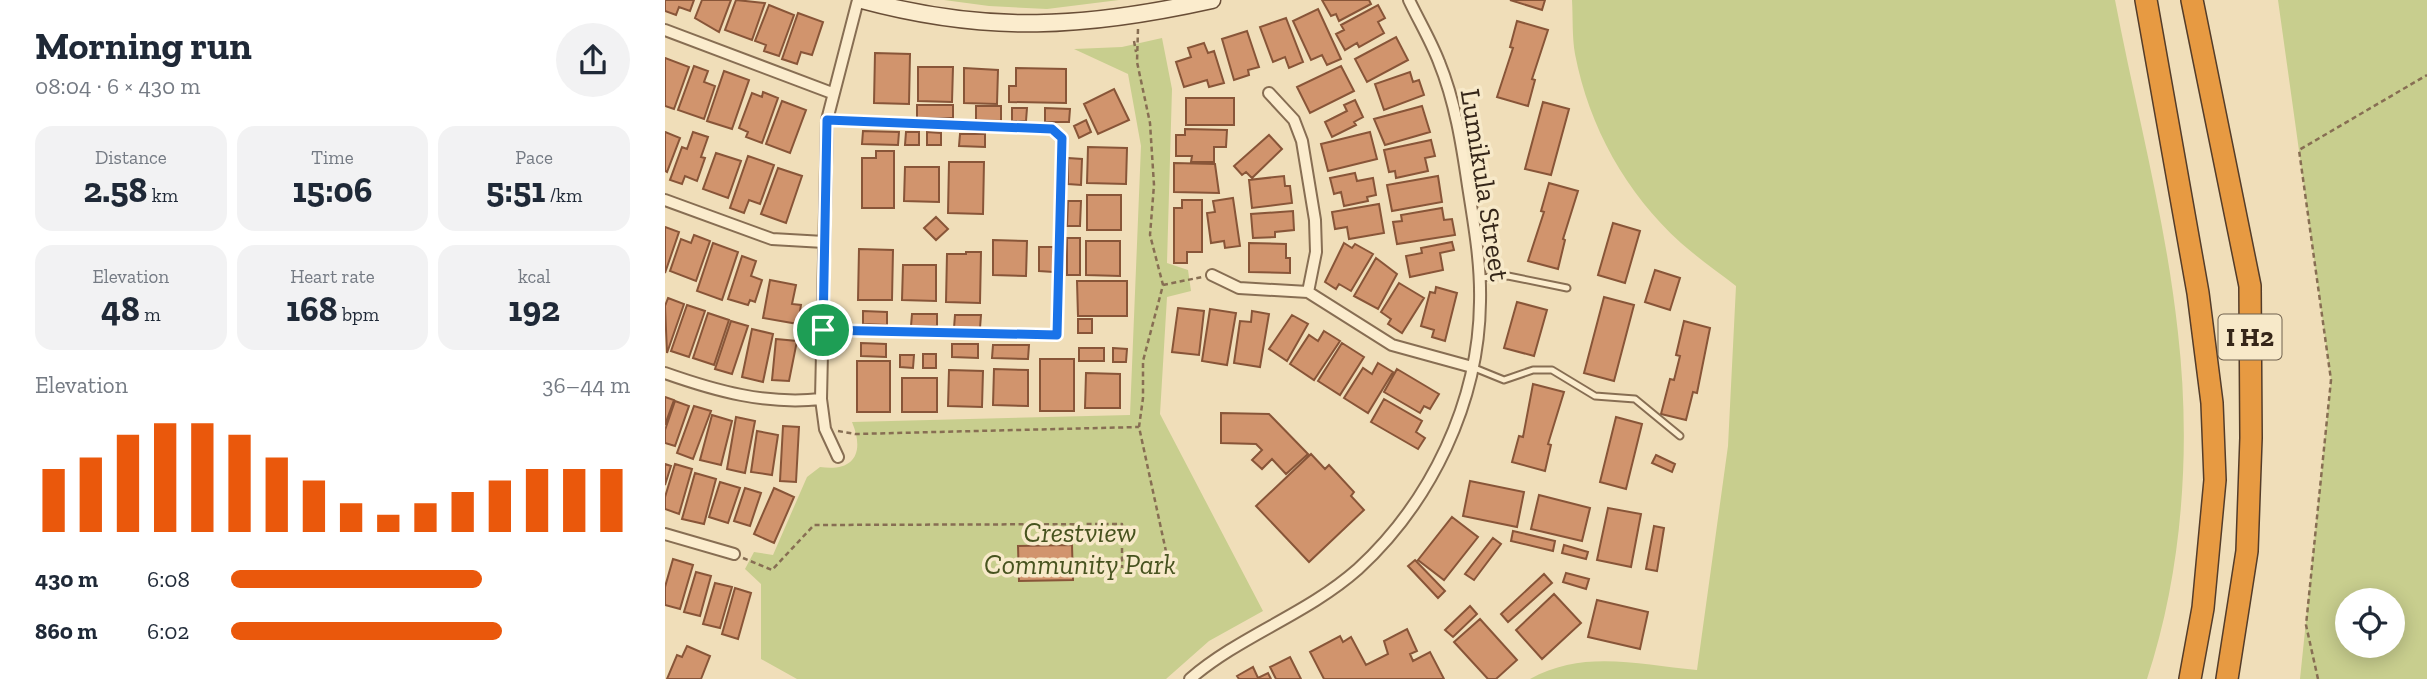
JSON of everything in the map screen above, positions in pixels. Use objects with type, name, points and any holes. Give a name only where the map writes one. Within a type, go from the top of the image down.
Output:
[{"type":"highway","name":"I H2","points":[[2146,0],[2198,293],[2212,403],[2215,480],[2203,608],[2190,679]]},
{"type":"highway","name":"I H2","points":[[2192,0],[2250,286],[2251,438],[2247,551],[2241,605],[2227,679]]},
{"type":"street","points":[[838,457],[825,429],[821,400],[827,120],[832,93],[860,0],[931,15],[1022,24],[1094,22],[1139,16],[1212,0]]},
{"type":"street","name":"Lumikula Street","points":[[1190,679],[1233,648],[1312,605],[1358,568],[1388,539],[1419,500],[1433,477],[1455,427],[1479,330],[1480,278],[1467,177],[1449,91],[1440,63],[1409,0]]},
{"type":"street","points":[[665,30],[832,93]]},
{"type":"street","points":[[1269,93],[1294,120],[1302,142],[1315,220],[1316,252],[1308,292]]},
{"type":"street","points":[[665,200],[772,239],[824,242]]},
{"type":"street","points":[[1212,275],[1239,288],[1308,292],[1391,345],[1472,366]]},
{"type":"street","points":[[665,373],[705,387],[756,399],[821,400]]},
{"type":"street","points":[[665,534],[734,554]]},
{"type":"lane","points":[[823,330],[1057,335],[1061,204],[1062,138],[1052,129],[827,120]]},
{"type":"lane","points":[[1480,278],[1509,276],[1567,288]]},
{"type":"lane","points":[[1472,366],[1504,380],[1533,370],[1552,370],[1595,396],[1635,400],[1680,436]]},
{"type":"path","points":[[1137,62],[1139,16]]},
{"type":"path","points":[[1134,41],[1150,123],[1154,185],[1150,235],[1163,285],[1143,361],[1143,406],[1139,427],[1167,556],[1160,573]]},
{"type":"path","points":[[2318,679],[2306,625],[2331,380],[2299,150],[2427,75]]},
{"type":"path","points":[[1163,285],[1212,275]]},
{"type":"path","points":[[825,429],[855,434],[1139,427]]},
{"type":"path","points":[[734,554],[772,570],[814,525],[1122,524],[1122,568]]},
{"type":"green space","points":[[944,0],[1119,0],[1047,9]]},
{"type":"green space","points":[[1572,0],[2115,0],[2166,249],[2182,376],[2184,419],[2181,508],[2169,595],[2147,679],[1530,679],[1571,664],[1591,662],[1612,661],[1697,670],[1728,446],[1736,286],[1661,224],[1643,203],[1613,157],[1600,133],[1581,81],[1574,47]]},
{"type":"green space","points":[[2278,0],[2427,0],[2427,679],[2300,679],[2331,380]]},
{"type":"green space","name":"Crestview Community Park","points":[[1162,38],[1172,89],[1167,263],[1188,270],[1191,291],[1167,297],[1160,414],[1263,611],[1209,641],[1166,679],[797,679],[761,659],[761,584],[745,569],[754,552],[773,555],[807,477],[820,467],[841,466],[854,458],[857,443],[852,422],[1130,415],[1141,146],[1128,74],[1074,49],[1122,47]]},
{"type":"building","points":[[665,0],[694,0],[690,11],[679,7],[676,15],[665,11]]},
{"type":"building","points":[[702,0],[731,0],[719,32],[695,18]]},
{"type":"building","points":[[736,0],[765,3],[752,40],[725,30]]},
{"type":"building","points":[[1322,0],[1369,0],[1371,4],[1339,21],[1336,14],[1331,16]]},
{"type":"building","points":[[1510,0],[1545,0],[1542,10]]},
{"type":"building","points":[[769,5],[794,15],[779,56],[764,51],[766,45],[755,41]]},
{"type":"building","points":[[1378,5],[1385,18],[1378,22],[1384,33],[1359,47],[1357,43],[1345,50],[1336,34],[1344,30],[1341,25]]},
{"type":"building","points":[[1318,9],[1341,59],[1327,65],[1322,55],[1311,60],[1293,21]]},
{"type":"building","points":[[798,13],[823,22],[812,55],[801,52],[797,64],[782,59]]},
{"type":"building","points":[[1286,18],[1303,62],[1289,68],[1285,57],[1273,62],[1260,27]]},
{"type":"building","points":[[1517,21],[1548,30],[1532,79],[1535,80],[1528,106],[1497,97],[1513,48],[1510,47]]},
{"type":"building","points":[[1247,31],[1259,67],[1248,70],[1249,75],[1234,80],[1222,39]]},
{"type":"building","points":[[1396,37],[1408,60],[1367,82],[1355,59]]},
{"type":"building","points":[[1204,43],[1208,53],[1214,51],[1224,83],[1209,87],[1207,80],[1184,87],[1176,62],[1191,57],[1188,48]]},
{"type":"building","points":[[875,53],[910,54],[909,104],[874,103]]},
{"type":"building","points":[[665,58],[689,67],[674,109],[665,106]]},
{"type":"building","points":[[694,66],[708,71],[704,82],[715,86],[704,119],[678,110]]},
{"type":"building","points":[[1341,66],[1354,91],[1310,113],[1297,87]]},
{"type":"building","points":[[918,67],[953,67],[952,102],[918,101]]},
{"type":"building","points":[[964,68],[998,70],[997,104],[964,103]]},
{"type":"building","points":[[1016,68],[1066,69],[1066,103],[1009,102],[1009,86],[1016,86]]},
{"type":"building","points":[[724,71],[749,80],[732,129],[707,121]]},
{"type":"building","points":[[1410,72],[1413,82],[1419,80],[1424,95],[1384,110],[1375,84]]},
{"type":"building","points":[[1114,89],[1129,120],[1098,134],[1084,104]]},
{"type":"building","points":[[763,92],[778,98],[762,143],[746,137],[748,132],[739,128],[752,93],[762,97]]},
{"type":"building","points":[[1186,98],[1234,98],[1234,125],[1186,125]]},
{"type":"building","points":[[1355,100],[1363,117],[1354,122],[1356,125],[1332,137],[1325,122],[1347,111],[1344,105]]},
{"type":"building","points":[[782,101],[806,110],[790,153],[766,144]]},
{"type":"building","points":[[1543,102],[1569,109],[1551,175],[1525,169]]},
{"type":"building","points":[[917,105],[953,105],[953,118],[917,118]]},
{"type":"building","points":[[976,106],[1001,106],[1001,121],[976,120]]},
{"type":"building","points":[[1422,106],[1430,132],[1385,145],[1374,119]]},
{"type":"building","points":[[1012,108],[1027,108],[1026,121],[1012,121]]},
{"type":"building","points":[[1045,108],[1070,109],[1069,122],[1045,122]]},
{"type":"building","points":[[1086,120],[1091,132],[1079,138],[1074,126]]},
{"type":"building","points":[[1185,129],[1227,130],[1226,147],[1214,147],[1214,162],[1191,162],[1192,156],[1176,156],[1176,135],[1185,135]]},
{"type":"building","points":[[863,131],[899,132],[898,145],[862,144]]},
{"type":"building","points":[[665,132],[680,138],[667,172],[665,171]]},
{"type":"building","points":[[693,132],[708,137],[701,157],[705,158],[697,181],[685,176],[682,184],[670,180],[682,147],[687,149]]},
{"type":"building","points":[[906,132],[919,132],[919,145],[905,145]]},
{"type":"building","points":[[927,132],[941,133],[941,145],[927,145]]},
{"type":"building","points":[[1370,132],[1377,159],[1328,171],[1321,144]]},
{"type":"building","points":[[960,134],[985,134],[985,147],[959,146]]},
{"type":"building","points":[[1269,135],[1282,149],[1252,178],[1246,172],[1242,175],[1234,166]]},
{"type":"building","points":[[1431,140],[1435,156],[1425,158],[1428,171],[1396,178],[1395,171],[1389,172],[1384,150]]},
{"type":"building","points":[[1088,147],[1127,148],[1126,184],[1087,183]]},
{"type":"building","points":[[876,151],[894,151],[894,208],[862,208],[862,158],[876,158]]},
{"type":"building","points":[[716,153],[741,161],[728,198],[703,189]]},
{"type":"building","points":[[748,156],[774,165],[760,204],[749,200],[744,213],[730,208]]},
{"type":"building","points":[[1068,158],[1082,159],[1081,185],[1068,184]]},
{"type":"building","points":[[949,162],[984,162],[983,214],[948,213]]},
{"type":"building","points":[[1174,163],[1215,164],[1219,193],[1174,192]]},
{"type":"building","points":[[905,167],[939,167],[939,202],[904,201]]},
{"type":"building","points":[[778,168],[802,176],[786,223],[761,214]]},
{"type":"building","points":[[1355,173],[1357,181],[1373,178],[1376,195],[1367,197],[1368,201],[1344,206],[1341,192],[1334,194],[1330,178]]},
{"type":"building","points":[[1284,176],[1285,186],[1290,186],[1292,203],[1252,208],[1249,180]]},
{"type":"building","points":[[1438,176],[1442,202],[1392,211],[1387,185]]},
{"type":"building","points":[[1549,183],[1578,191],[1563,239],[1565,240],[1558,269],[1528,261],[1544,212],[1541,211]]},
{"type":"building","points":[[1087,195],[1121,195],[1121,230],[1087,230]]},
{"type":"building","points":[[1233,198],[1240,246],[1225,248],[1224,241],[1211,243],[1207,213],[1215,212],[1213,201]]},
{"type":"building","points":[[1182,200],[1202,200],[1202,252],[1187,252],[1187,263],[1174,263],[1174,208],[1182,208]]},
{"type":"building","points":[[1068,201],[1081,201],[1080,226],[1067,226]]},
{"type":"building","points":[[1379,204],[1384,233],[1349,239],[1347,227],[1335,229],[1332,212]]},
{"type":"building","points":[[1442,208],[1444,220],[1452,219],[1455,235],[1397,244],[1393,222],[1402,221],[1401,215]]},
{"type":"building","points":[[1293,211],[1294,230],[1275,232],[1275,237],[1253,238],[1251,214]]},
{"type":"building","points":[[936,217],[948,229],[936,240],[924,228]]},
{"type":"building","points":[[1613,223],[1640,231],[1625,283],[1598,275]]},
{"type":"building","points":[[665,227],[679,232],[665,273]]},
{"type":"building","points":[[694,235],[710,241],[696,281],[670,271],[681,239],[691,243]]},
{"type":"building","points":[[1067,238],[1080,238],[1080,275],[1067,275]]},
{"type":"building","points":[[993,240],[1027,241],[1026,276],[993,275]]},
{"type":"building","points":[[1086,241],[1120,241],[1120,276],[1086,275]]},
{"type":"building","points":[[1452,242],[1454,250],[1440,253],[1443,270],[1410,277],[1406,256],[1422,253],[1421,248]]},
{"type":"building","points":[[713,243],[738,252],[722,300],[697,291]]},
{"type":"building","points":[[1249,243],[1286,244],[1290,273],[1249,272]]},
{"type":"building","points":[[1344,243],[1352,248],[1355,244],[1373,254],[1351,291],[1339,284],[1336,289],[1325,282]]},
{"type":"building","points":[[1039,247],[1053,247],[1053,272],[1039,271]]},
{"type":"building","points":[[859,249],[893,250],[892,300],[858,300]]},
{"type":"building","points":[[981,252],[980,303],[946,302],[947,254]]},
{"type":"building","points":[[742,256],[756,261],[751,276],[762,280],[755,302],[750,300],[748,305],[728,299]]},
{"type":"building","points":[[1376,258],[1397,274],[1378,309],[1354,296]]},
{"type":"building","points":[[903,265],[936,265],[936,301],[902,300]]},
{"type":"building","points":[[1655,270],[1680,278],[1670,310],[1645,302]]},
{"type":"building","points":[[770,280],[796,285],[792,304],[801,305],[798,324],[763,318]]},
{"type":"building","points":[[1077,281],[1127,281],[1127,316],[1078,316]]},
{"type":"building","points":[[1399,283],[1424,298],[1402,333],[1388,324],[1391,319],[1381,312]]},
{"type":"building","points":[[1436,287],[1457,293],[1445,341],[1432,337],[1434,330],[1421,326],[1430,292],[1435,293]]},
{"type":"building","points":[[1604,297],[1634,305],[1614,381],[1584,373]]},
{"type":"building","points":[[668,298],[684,304],[667,353],[665,306]]},
{"type":"building","points":[[1517,302],[1547,310],[1534,356],[1504,348]]},
{"type":"building","points":[[687,305],[705,311],[689,357],[671,351]]},
{"type":"building","points":[[1178,308],[1204,311],[1199,355],[1172,352]]},
{"type":"building","points":[[1210,309],[1236,313],[1227,365],[1202,361]]},
{"type":"building","points":[[863,311],[887,312],[887,325],[863,324]]},
{"type":"building","points":[[1252,311],[1269,314],[1260,367],[1234,363],[1240,321],[1251,322]]},
{"type":"building","points":[[708,313],[729,320],[714,365],[693,358]]},
{"type":"building","points":[[912,314],[937,314],[937,326],[911,326]]},
{"type":"building","points":[[955,315],[981,315],[980,328],[954,328]]},
{"type":"building","points":[[1292,315],[1308,324],[1287,361],[1269,349]]},
{"type":"building","points":[[1078,319],[1092,319],[1092,333],[1078,333]]},
{"type":"building","points":[[731,321],[748,326],[732,374],[715,369]]},
{"type":"building","points":[[1684,321],[1710,328],[1697,393],[1693,392],[1686,420],[1661,414],[1670,379],[1674,380],[1680,356],[1676,355]]},
{"type":"building","points":[[752,329],[773,334],[763,382],[742,377]]},
{"type":"building","points":[[1324,331],[1340,341],[1314,380],[1290,364],[1309,335],[1318,341]]},
{"type":"building","points":[[776,339],[797,341],[789,381],[772,380]]},
{"type":"building","points":[[861,343],[886,344],[886,357],[861,356]]},
{"type":"building","points":[[1342,343],[1364,357],[1340,395],[1318,381]]},
{"type":"building","points":[[952,344],[978,344],[978,358],[952,357]]},
{"type":"building","points":[[993,345],[1029,345],[1028,359],[992,358]]},
{"type":"building","points":[[1079,348],[1104,348],[1104,361],[1079,361]]},
{"type":"building","points":[[1113,348],[1127,349],[1126,362],[1113,362]]},
{"type":"building","points":[[923,354],[936,354],[936,368],[923,368]]},
{"type":"building","points":[[900,355],[914,355],[913,368],[900,367]]},
{"type":"building","points":[[1040,359],[1074,359],[1074,411],[1040,411]]},
{"type":"building","points":[[857,361],[890,361],[890,412],[857,412]]},
{"type":"building","points":[[1378,363],[1393,372],[1368,413],[1344,398],[1363,368],[1372,374]]},
{"type":"building","points":[[994,369],[1028,370],[1028,406],[993,405]]},
{"type":"building","points":[[1397,369],[1439,394],[1430,409],[1424,406],[1420,413],[1384,392]]},
{"type":"building","points":[[949,370],[983,371],[982,407],[948,406]]},
{"type":"building","points":[[1086,373],[1120,374],[1120,408],[1085,408]]},
{"type":"building","points":[[902,378],[937,378],[937,412],[902,412]]},
{"type":"building","points":[[1533,384],[1564,392],[1548,444],[1551,445],[1545,471],[1512,462],[1519,436],[1523,437]]},
{"type":"building","points":[[665,397],[674,400],[665,425]]},
{"type":"building","points":[[1384,399],[1422,421],[1416,432],[1425,438],[1418,449],[1371,422]]},
{"type":"building","points":[[675,401],[689,406],[675,446],[665,443],[665,430]]},
{"type":"building","points":[[694,406],[711,411],[693,459],[677,453]]},
{"type":"building","points":[[1221,413],[1269,414],[1308,454],[1286,474],[1272,459],[1262,469],[1252,460],[1262,450],[1256,444],[1221,443]]},
{"type":"building","points":[[712,415],[732,421],[721,465],[700,460]]},
{"type":"building","points":[[736,417],[755,421],[745,473],[727,469]]},
{"type":"building","points":[[1616,417],[1642,424],[1626,489],[1600,482]]},
{"type":"building","points":[[783,426],[799,427],[796,482],[780,481]]},
{"type":"building","points":[[757,431],[778,435],[772,475],[751,472]]},
{"type":"building","points":[[1311,454],[1325,469],[1329,465],[1354,492],[1351,496],[1364,510],[1309,562],[1256,506]]},
{"type":"building","points":[[1656,455],[1675,464],[1672,472],[1652,463]]},
{"type":"building","points":[[665,464],[671,466],[665,485]]},
{"type":"building","points":[[675,464],[692,469],[679,514],[665,509],[665,497]]},
{"type":"building","points":[[695,473],[716,479],[704,524],[682,519]]},
{"type":"building","points":[[1470,481],[1524,492],[1517,527],[1463,516]]},
{"type":"building","points":[[720,482],[740,488],[728,523],[709,517]]},
{"type":"building","points":[[745,488],[761,493],[750,526],[734,521]]},
{"type":"building","points":[[774,488],[794,497],[774,543],[754,534]]},
{"type":"building","points":[[1539,495],[1590,508],[1582,541],[1531,529]]},
{"type":"building","points":[[1608,508],[1641,514],[1631,567],[1597,560]]},
{"type":"building","points":[[1452,517],[1478,537],[1444,580],[1418,560]]},
{"type":"building","points":[[1654,526],[1664,528],[1657,571],[1646,569]]},
{"type":"building","points":[[1513,531],[1555,541],[1553,551],[1511,541]]},
{"type":"building","points":[[1493,538],[1501,544],[1474,580],[1465,574]]},
{"type":"building","points":[[1072,545],[1073,580],[1019,581],[1018,546]]},
{"type":"building","points":[[1564,545],[1588,552],[1586,559],[1562,553]]},
{"type":"building","points":[[673,559],[693,565],[680,609],[665,605],[665,587]]},
{"type":"building","points":[[1415,560],[1445,591],[1438,598],[1408,566]]},
{"type":"building","points":[[696,572],[711,576],[700,616],[684,612]]},
{"type":"building","points":[[1566,573],[1589,579],[1586,589],[1563,582]]},
{"type":"building","points":[[1544,574],[1552,583],[1508,622],[1501,614]]},
{"type":"building","points":[[715,583],[732,587],[720,628],[703,624]]},
{"type":"building","points":[[735,588],[751,593],[738,639],[722,634]]},
{"type":"building","points":[[1554,594],[1581,623],[1542,659],[1516,630]]},
{"type":"building","points":[[1597,600],[1648,612],[1640,649],[1588,637]]},
{"type":"building","points":[[1470,606],[1477,614],[1453,637],[1445,630]]},
{"type":"building","points":[[1480,619],[1517,660],[1496,679],[1488,679],[1454,642]]},
{"type":"building","points":[[1407,629],[1417,651],[1410,654],[1413,661],[1430,652],[1444,679],[1324,679],[1310,652],[1340,636],[1343,642],[1351,637],[1366,665],[1388,654],[1384,641]]},
{"type":"building","points":[[687,646],[710,656],[701,679],[667,679],[677,655],[682,657]]},
{"type":"building","points":[[1290,657],[1301,679],[1276,679],[1270,667]]},
{"type":"building","points":[[1253,667],[1258,678],[1268,673],[1271,679],[1239,679],[1237,676]]},
{"type":"route","points":[[827,120],[1052,129],[1058,132],[1062,138],[1057,335],[823,330],[827,120]]}]
